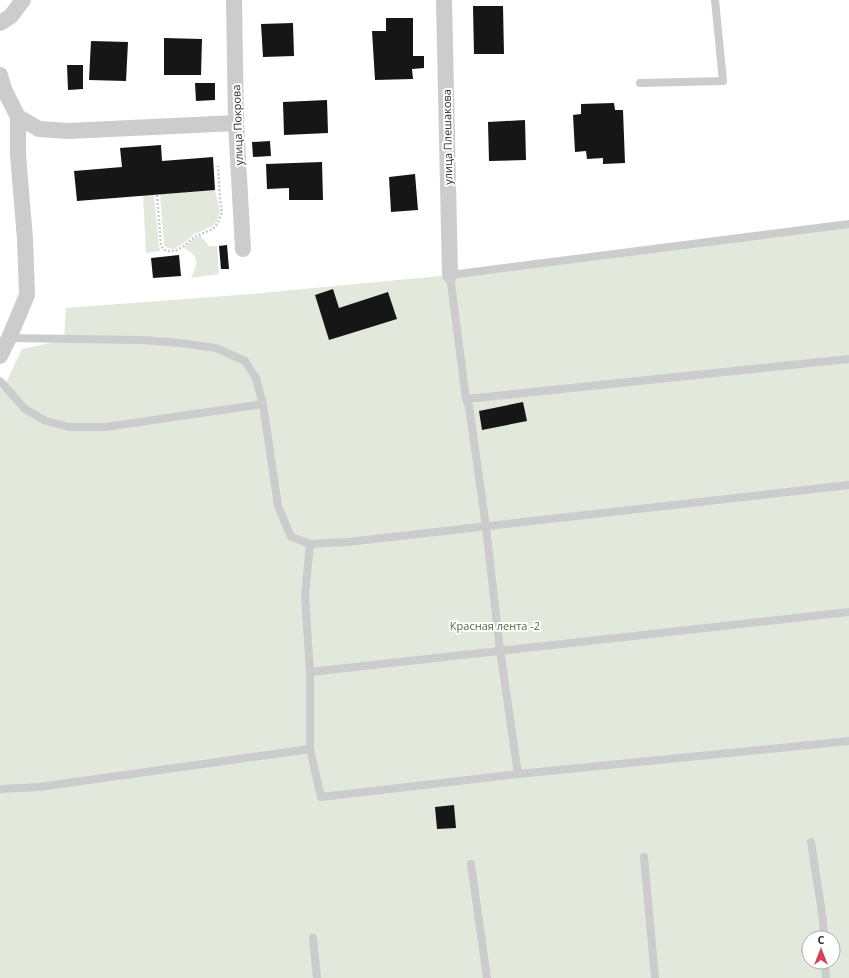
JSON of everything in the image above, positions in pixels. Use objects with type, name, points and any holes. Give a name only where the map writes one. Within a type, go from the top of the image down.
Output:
[{"type":"street","points":[[0,23],[11,16],[23,0]]},
{"type":"street","name":"улица Покрова","points":[[234,0],[236,123],[243,249]]},
{"type":"street","name":"улица Плешакова","points":[[444,0],[450,275]]},
{"type":"street","points":[[0,75],[4,89],[18,117],[18,155],[25,239],[27,295],[0,356]]},
{"type":"street","points":[[18,117],[39,129],[68,130],[236,123]]},
{"type":"lane","points":[[640,82],[723,81],[715,0]]},
{"type":"lane","points":[[518,774],[500,650],[486,527],[469,406],[466,399],[450,275],[849,224]]},
{"type":"lane","points":[[9,338],[142,340],[180,343],[216,348],[245,361],[256,378],[263,404],[278,506],[292,537],[310,544],[348,542],[486,527],[849,485]]},
{"type":"lane","points":[[466,399],[849,359]]},
{"type":"lane","points":[[0,381],[25,409],[46,421],[69,427],[106,427],[263,404]]},
{"type":"lane","points":[[310,544],[305,595],[310,672],[310,749],[321,797],[518,774],[849,741]]},
{"type":"lane","points":[[310,672],[849,612]]},
{"type":"lane","points":[[0,789],[39,787],[310,749]]},
{"type":"lane","points":[[811,842],[824,930]]},
{"type":"lane","points":[[644,857],[655,978]]},
{"type":"lane","points":[[471,864],[487,978]]},
{"type":"lane","points":[[313,938],[317,978]]},
{"type":"path","points":[[157,195],[162,246],[166,251],[174,252],[194,237],[213,229],[218,223],[222,212],[218,166]]},
{"type":"green space","points":[[215,190],[220,211],[217,221],[213,226],[194,234],[174,249],[168,248],[164,245],[160,194]]},
{"type":"green space","points":[[143,195],[154,195],[160,251],[146,253]]},
{"type":"green space","name":"Красная лента -2","points":[[849,224],[849,978],[0,978],[0,389],[6,383],[22,349],[64,340],[66,308],[252,294],[450,275]]},
{"type":"green space","points":[[201,236],[209,246],[217,246],[219,274],[191,278],[196,261],[193,254],[184,248],[195,238]]},
{"type":"building","points":[[473,6],[503,6],[504,54],[474,54]]},
{"type":"building","points":[[386,18],[413,18],[413,56],[424,56],[424,68],[412,69],[413,79],[375,80],[372,31],[386,31]]},
{"type":"building","points":[[293,23],[294,56],[263,57],[261,24]]},
{"type":"building","points":[[164,38],[202,39],[201,75],[164,75]]},
{"type":"building","points":[[91,41],[128,42],[126,81],[89,80]]},
{"type":"building","points":[[67,65],[83,65],[83,89],[68,90]]},
{"type":"building","points":[[195,83],[215,83],[215,100],[196,101]]},
{"type":"building","points":[[327,100],[328,133],[284,135],[283,102]]},
{"type":"building","points":[[614,103],[615,110],[623,110],[625,163],[603,164],[603,158],[587,159],[586,151],[575,152],[573,115],[581,114],[581,104]]},
{"type":"building","points":[[525,120],[526,160],[489,161],[488,122]]},
{"type":"building","points":[[270,141],[271,156],[253,157],[252,142]]},
{"type":"building","points":[[161,145],[162,161],[213,157],[215,190],[77,201],[74,171],[122,167],[120,148]]},
{"type":"building","points":[[322,162],[323,200],[289,200],[289,188],[267,189],[266,164]]},
{"type":"building","points":[[415,174],[418,210],[391,212],[389,177]]},
{"type":"building","points":[[227,245],[229,269],[221,269],[219,246]]},
{"type":"building","points":[[179,255],[181,276],[153,278],[151,258]]},
{"type":"building","points":[[333,289],[339,308],[388,292],[397,319],[329,340],[315,295]]},
{"type":"building","points":[[523,402],[527,421],[482,430],[479,411]]},
{"type":"building","points":[[454,805],[456,828],[437,829],[435,807]]}]
